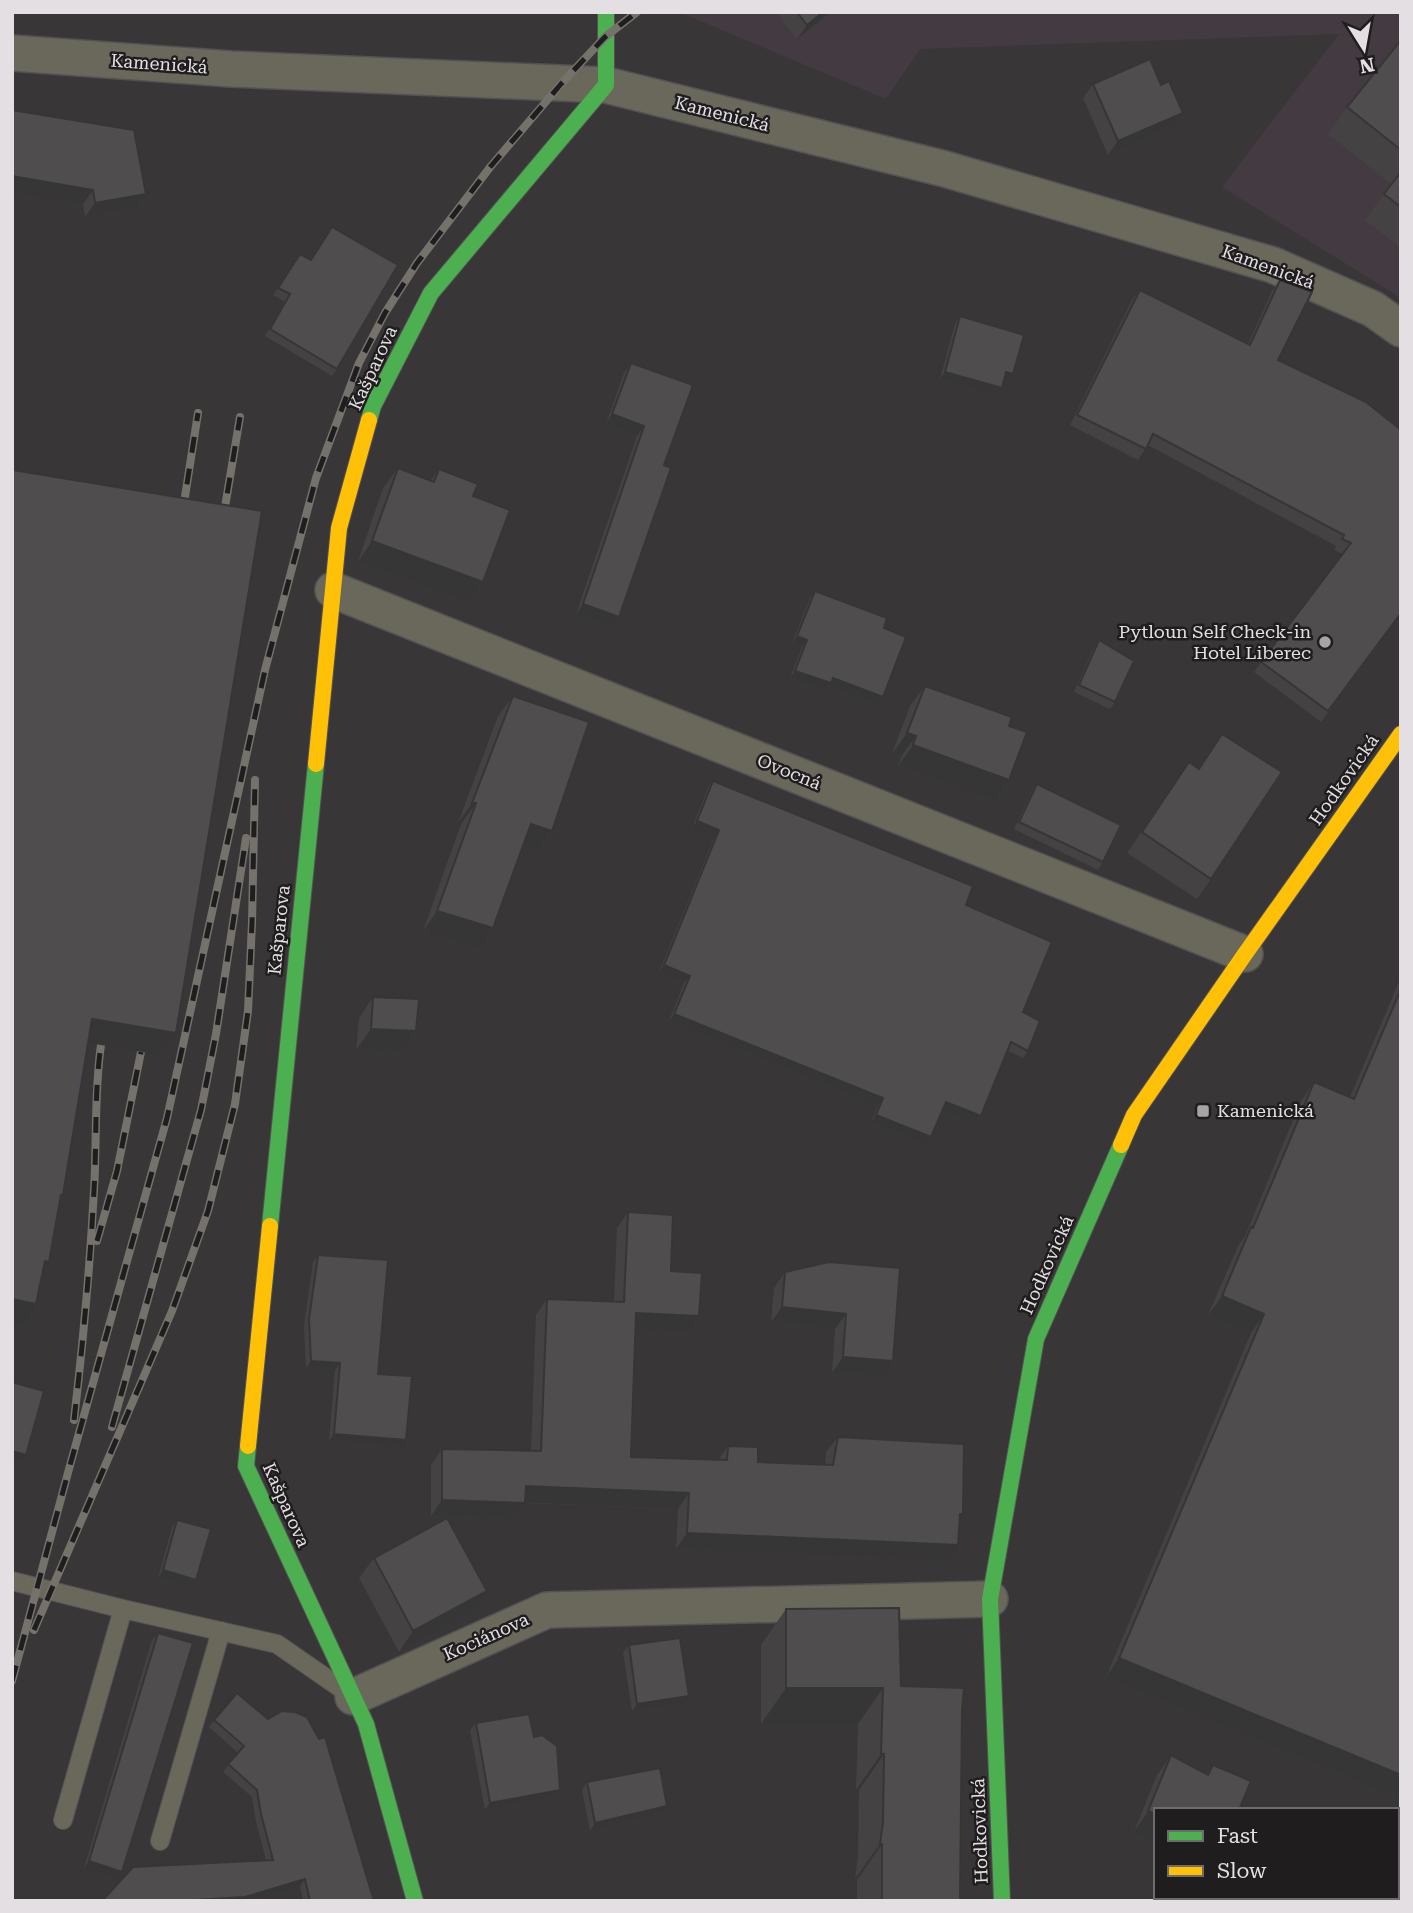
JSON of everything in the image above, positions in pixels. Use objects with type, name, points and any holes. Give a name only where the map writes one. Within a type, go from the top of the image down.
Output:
[{"type":"street","points":[[606,12],[606,85]]},
{"type":"street","name":"Kamenická","points":[[12,53],[231,69],[606,85],[945,169],[1273,265],[1373,309],[1401,329]]},
{"type":"street","name":"Kašparova","points":[[415,1901],[366,1724],[246,1466],[332,590],[339,528],[373,406],[431,293],[606,85]]},
{"type":"street","name":"Ovocná","points":[[332,590],[1245,954]]},
{"type":"street","name":"Hodkovická","points":[[1002,1901],[990,1599],[1036,1339],[1134,1115],[1401,734]]},
{"type":"street","name":"Kociánova","points":[[353,1697],[547,1609],[990,1599]]},
{"type":"lane","points":[[12,1581],[278,1644],[353,1697]]},
{"type":"lane","points":[[63,1820],[124,1609]]},
{"type":"lane","points":[[160,1841],[221,1631]]},
{"type":"shaded area","points":[[679,12],[1401,12],[1401,298],[1222,187],[1339,34],[920,49],[886,99]]},
{"type":"building","points":[[797,12],[823,12],[807,25]]},
{"type":"building","points":[[1401,40],[1401,150],[1347,107]]},
{"type":"building","points":[[1150,59],[1161,85],[1169,81],[1183,113],[1118,141],[1093,84]]},
{"type":"building","points":[[12,110],[134,130],[146,194],[95,203],[93,190],[12,176]]},
{"type":"building","points":[[1401,172],[1401,207],[1384,194]]},
{"type":"building","points":[[332,227],[398,265],[337,369],[270,329],[290,294],[278,288],[300,254],[311,260]]},
{"type":"building","points":[[1280,280],[1312,292],[1278,360],[1366,402],[1401,430],[1401,613],[1328,711],[1261,662],[1351,543],[1342,539],[1344,535],[1153,434],[1146,449],[1077,415],[1140,290],[1250,345]]},
{"type":"building","points":[[960,316],[1024,335],[1013,374],[1006,372],[1002,388],[945,372]]},
{"type":"building","points":[[631,363],[693,385],[664,465],[671,468],[619,617],[583,604],[644,426],[612,414]]},
{"type":"building","points":[[398,468],[434,482],[439,469],[478,484],[473,496],[510,510],[483,582],[372,541]]},
{"type":"building","points":[[13,470],[262,511],[176,1033],[92,1019],[63,1195],[49,1262],[45,1261],[36,1304],[12,1299]]},
{"type":"building","points":[[815,591],[887,618],[884,628],[906,637],[883,697],[833,678],[831,683],[795,671],[807,640],[797,636]]},
{"type":"building","points":[[1099,640],[1134,661],[1115,702],[1079,685]]},
{"type":"building","points":[[925,686],[1012,717],[1009,726],[1027,732],[1009,780],[913,745],[916,736],[907,733]]},
{"type":"building","points":[[513,696],[589,722],[552,831],[531,824],[493,928],[437,911],[476,803],[472,803]]},
{"type":"building","points":[[1222,734],[1282,772],[1211,879],[1142,832],[1189,762],[1199,769]]},
{"type":"building","points":[[713,781],[973,886],[966,905],[1052,942],[1023,1012],[1040,1021],[1028,1051],[1011,1042],[981,1116],[946,1102],[931,1137],[876,1115],[883,1098],[674,1014],[690,976],[664,965],[719,830],[697,821]]},
{"type":"building","points":[[1037,784],[1121,825],[1103,862],[1019,822]]},
{"type":"building","points":[[1401,989],[1401,1775],[1119,1658],[1264,1314],[1222,1296],[1251,1227],[1253,1228],[1314,1082],[1354,1099]]},
{"type":"building","points":[[373,997],[419,999],[416,1031],[371,1029]]},
{"type":"building","points":[[628,1212],[673,1215],[671,1271],[702,1273],[699,1316],[636,1313],[631,1457],[727,1460],[728,1446],[758,1447],[758,1462],[833,1465],[838,1437],[964,1444],[963,1514],[960,1514],[958,1545],[687,1533],[689,1493],[526,1486],[525,1503],[442,1500],[442,1449],[541,1451],[547,1299],[624,1302]]},
{"type":"building","points":[[318,1255],[388,1260],[378,1374],[412,1376],[406,1440],[334,1434],[340,1363],[311,1361],[309,1319]]},
{"type":"building","points":[[829,1262],[900,1268],[893,1361],[843,1357],[846,1314],[782,1307],[785,1272]]},
{"type":"building","points":[[12,1382],[44,1391],[26,1455],[12,1451]]},
{"type":"building","points":[[447,1518],[487,1591],[413,1631],[374,1558]]},
{"type":"building","points":[[177,1520],[211,1529],[196,1580],[163,1570]]},
{"type":"building","points":[[899,1608],[901,1686],[964,1688],[960,1901],[882,1901],[880,1844],[883,1822],[883,1688],[786,1688],[786,1609]]},
{"type":"building","points":[[158,1633],[193,1643],[122,1872],[89,1861]]},
{"type":"building","points":[[680,1638],[689,1696],[637,1704],[629,1645]]},
{"type":"building","points":[[237,1693],[268,1719],[282,1711],[307,1717],[319,1739],[325,1737],[374,1901],[310,1901],[305,1879],[245,1897],[179,1901],[102,1901],[133,1867],[273,1860],[257,1790],[228,1764],[244,1746],[214,1720]]},
{"type":"building","points":[[529,1714],[534,1737],[542,1735],[557,1746],[560,1790],[490,1803],[476,1723]]},
{"type":"building","points":[[1171,1755],[1208,1775],[1213,1765],[1251,1781],[1240,1808],[1154,1808],[1154,1813],[1148,1811]]},
{"type":"building","points":[[660,1768],[667,1806],[595,1823],[587,1782]]},
{"type":"railway","points":[[12,1681],[167,1118],[265,670],[316,478],[359,363],[385,313],[417,263],[491,166],[605,37],[637,12]]},
{"type":"railway","points":[[182,516],[198,413]]},
{"type":"railway","points":[[222,525],[240,417]]},
{"type":"railway","points":[[34,1630],[172,1311],[208,1211],[235,1104],[248,1011],[255,780]]},
{"type":"railway","points":[[112,1427],[201,1110],[216,1034],[246,838]]},
{"type":"railway","points":[[74,1420],[90,1248],[101,1045]]},
{"type":"railway","points":[[97,1241],[117,1171],[141,1052]]},
{"type":"traffic: fast","points":[[369,420],[373,406],[431,293],[606,85],[606,12]]},
{"type":"traffic: fast","points":[[270,1226],[316,764]]},
{"type":"traffic: fast","points":[[1002,1901],[990,1599],[1036,1339],[1121,1145]]},
{"type":"traffic: fast","points":[[248,1446],[246,1466],[366,1724],[415,1901]]},
{"type":"traffic: slow","points":[[316,764],[339,528],[369,420]]},
{"type":"traffic: slow","points":[[1121,1145],[1134,1115],[1401,734]]},
{"type":"traffic: slow","points":[[248,1446],[270,1226]]},
{"type":"place","name":"Pytloun Self Check-in Hotel Liberec","points":[[1325,642]]},
{"type":"place","name":"Kamenická","points":[[1203,1111]]}]
